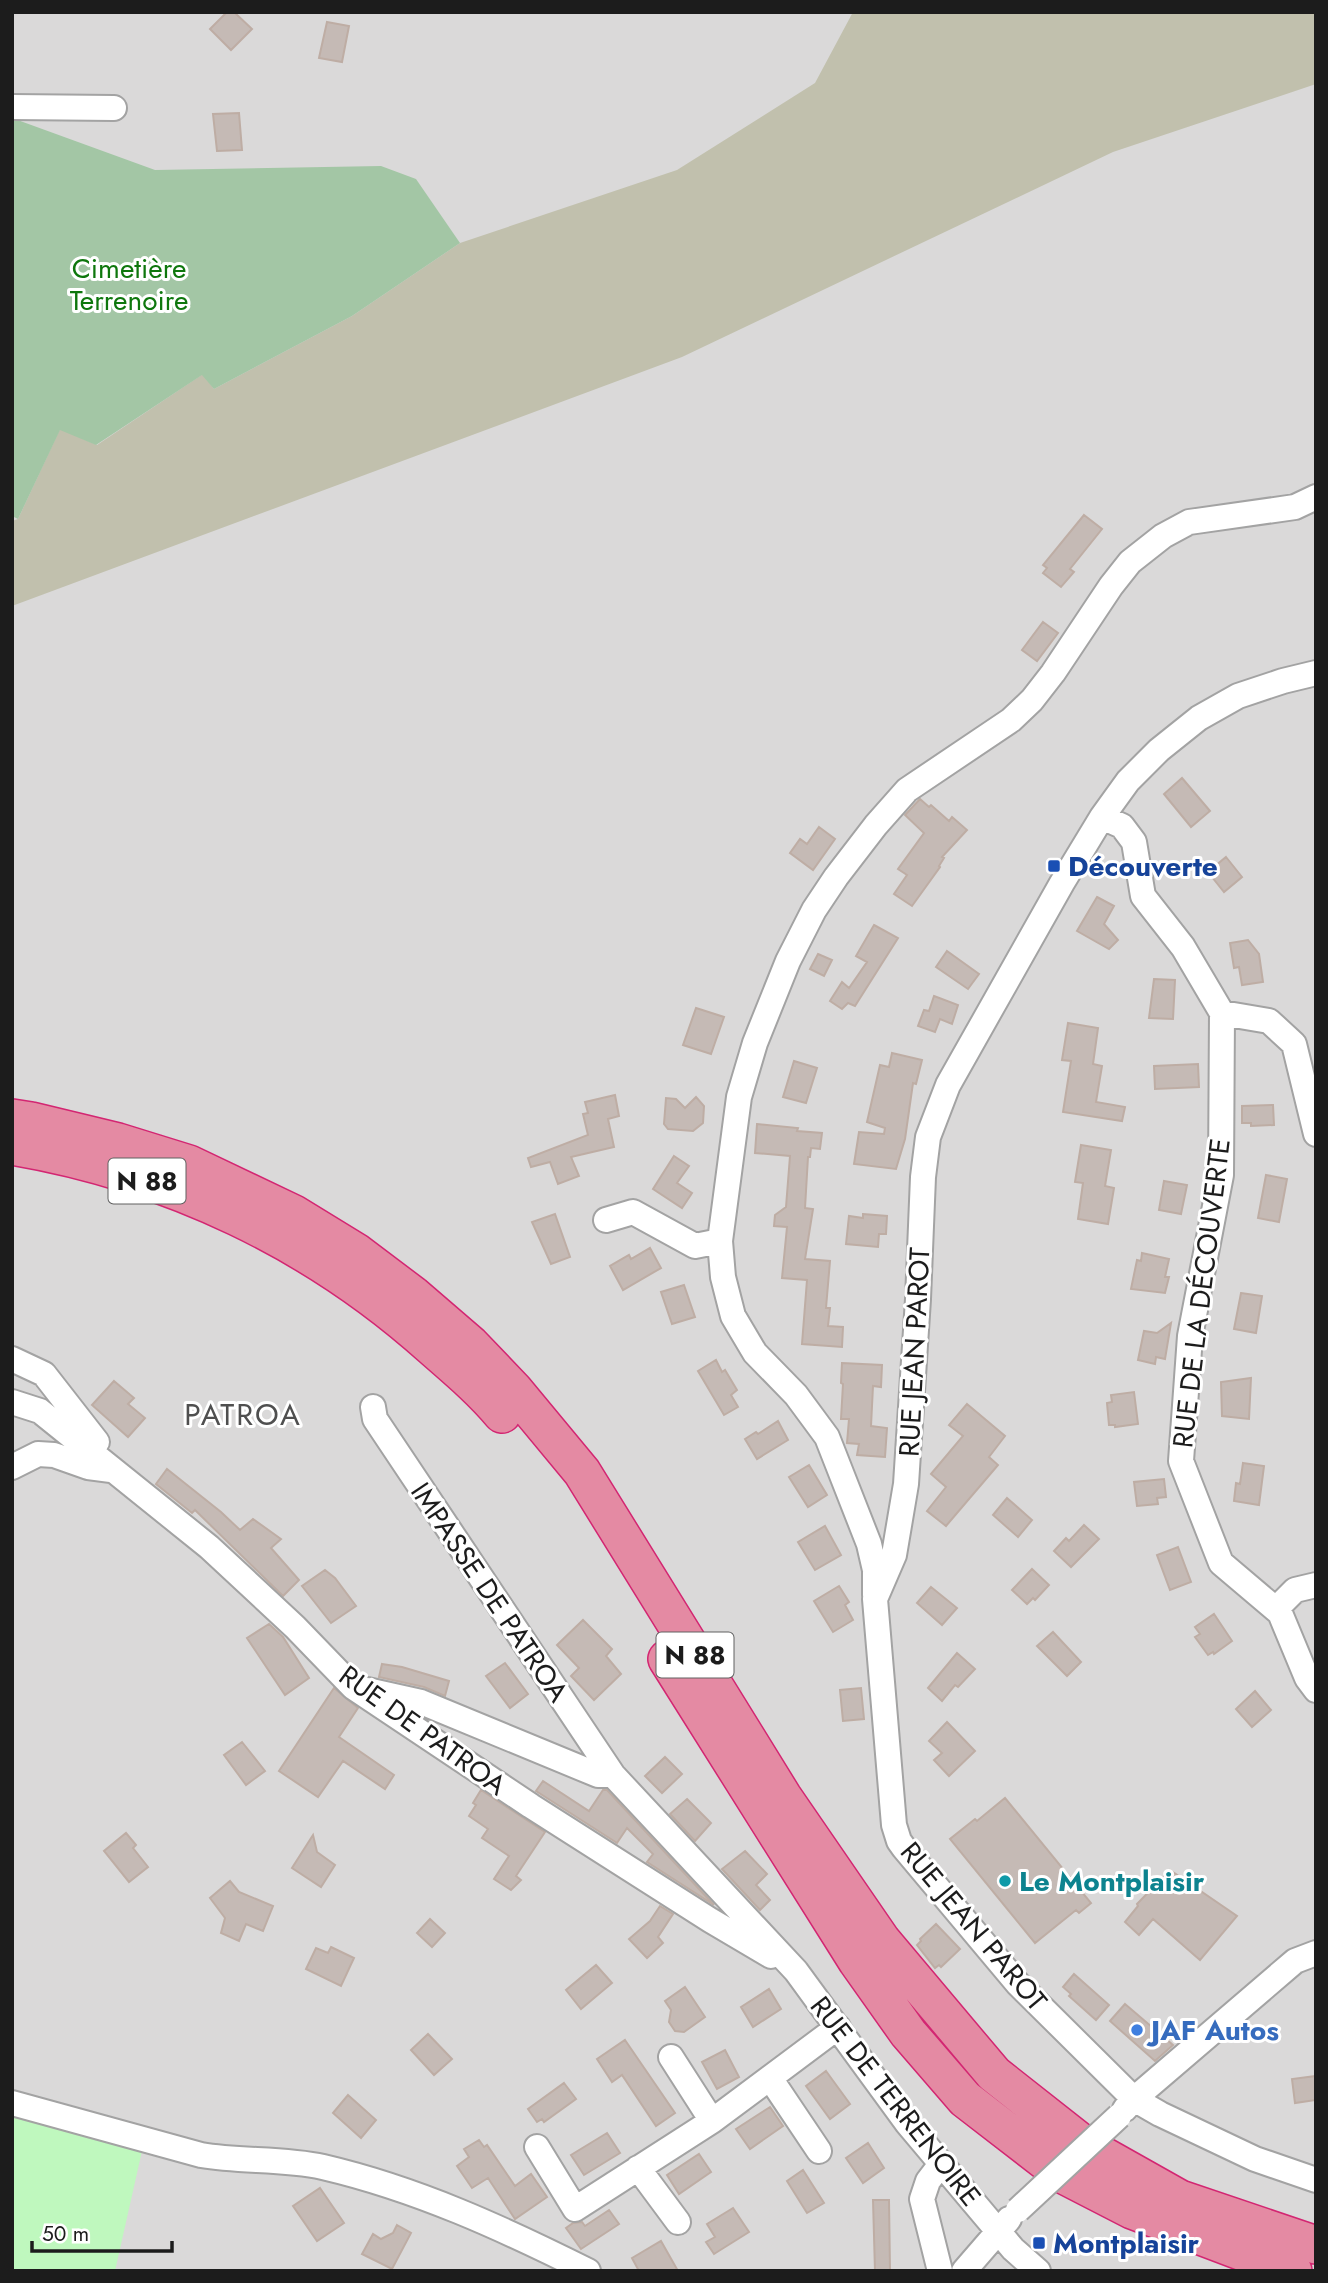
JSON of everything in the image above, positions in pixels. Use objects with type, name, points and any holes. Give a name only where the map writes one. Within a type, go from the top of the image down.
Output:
[{"type":"highway","name":"N 88","points":[[12,1118],[118,1142],[189,1164],[294,1214],[356,1252],[413,1294],[471,1345],[514,1390],[582,1472],[783,1797],[881,1941],[994,2074],[1084,2145],[1180,2199],[1316,2245]]},
{"type":"highway","name":"N 88","points":[[12,1146],[115,1170],[198,1199],[276,1235],[343,1275],[397,1314],[485,1394],[561,1487],[857,1961],[908,2033],[965,2099],[1062,2174],[1132,2210],[1293,2271]]},
{"type":"highway","points":[[1132,2210],[1260,2271]]},
{"type":"street","points":[[12,107],[114,108]]},
{"type":"street","points":[[875,1599],[874,1570],[869,1544],[827,1437],[796,1395],[755,1353],[733,1316],[723,1276],[720,1241],[739,1097],[755,1043],[788,961],[814,910],[876,825],[907,790],[1011,720],[1032,699],[1130,562],[1163,536],[1189,523],[1295,507],[1316,497]]},
{"type":"street","name":"RUE JEAN PAROT","points":[[1316,673],[1238,696],[1199,718],[1159,750],[1128,781],[1102,817],[1062,883],[948,1085],[928,1137],[923,1177],[906,1484],[894,1555],[875,1599],[894,1825],[899,1841],[1018,1984],[1127,2108],[1160,2114],[1255,2159],[1316,2180]]},
{"type":"street","points":[[1102,817],[1122,826],[1134,842],[1143,896],[1183,947],[1222,1013],[1269,1021],[1294,1044],[1316,1134]]},
{"type":"street","name":"RUE DE LA DÉCOUVERTE","points":[[1222,1013],[1222,1175],[1190,1336],[1181,1461],[1221,1563],[1276,1609]]},
{"type":"street","points":[[606,1220],[633,1212],[695,1246],[720,1241]]},
{"type":"street","points":[[12,1359],[44,1374],[97,1442],[90,1451]]},
{"type":"street","name":"RUE DE PATROA","points":[[12,1402],[40,1410],[209,1546],[295,1627],[353,1687],[531,1806],[710,1920],[796,1971]]},
{"type":"street","name":"IMPASSE DE PATROA","points":[[373,1407],[374,1419],[613,1775],[796,1971]]},
{"type":"street","points":[[12,1467],[38,1454],[54,1455],[88,1467],[114,1471]]},
{"type":"street","points":[[1316,1586],[1295,1590],[1276,1609],[1307,1678],[1316,1690]]},
{"type":"street","points":[[353,1687],[421,1702],[598,1775],[613,1775]]},
{"type":"street","name":"RUE DE TERRENOIRE","points":[[998,2230],[1127,2108],[1296,1961],[1316,1952]]},
{"type":"street","name":"RUE DE TERRENOIRE","points":[[796,1971],[907,2123],[1013,2249],[1038,2271]]},
{"type":"street","points":[[537,2147],[575,2208],[712,2121],[838,2027]]},
{"type":"street","points":[[671,2057],[712,2121]]},
{"type":"street","points":[[770,2078],[820,2151]]},
{"type":"street","points":[[12,2103],[201,2155],[229,2160],[297,2162],[402,2188],[487,2222],[588,2271]]},
{"type":"street","points":[[940,2271],[922,2199],[928,2181],[941,2164]]},
{"type":"street","points":[[638,2168],[678,2222]]},
{"type":"street","points":[[964,2271],[998,2230]]},
{"type":"shaded area","points":[[12,12],[1316,12],[1316,2271],[12,2271]]},
{"type":"shaded area","points":[[853,12],[1316,12],[1316,84],[1113,152],[682,357],[12,606],[12,521],[18,519],[60,429],[97,445],[203,374],[214,389],[352,316],[460,243],[677,170],[815,83]]},
{"type":"green space","name":"Cimetière Terrenoire","points":[[12,118],[155,170],[381,166],[416,179],[460,243],[352,316],[214,389],[202,375],[96,445],[60,430],[18,519],[12,516]]},
{"type":"green space","points":[[12,2116],[142,2151],[115,2271],[12,2271]]},
{"type":"building","points":[[227,12],[234,12],[252,29],[231,50],[210,29]]},
{"type":"building","points":[[327,22],[349,26],[342,62],[319,58]]},
{"type":"building","points":[[239,113],[242,150],[217,151],[213,114]]},
{"type":"building","points":[[1084,515],[1102,529],[1070,569],[1074,572],[1061,587],[1043,573],[1047,568],[1043,565]]},
{"type":"building","points":[[1043,622],[1058,633],[1037,661],[1022,650]]},
{"type":"building","points":[[1182,778],[1210,811],[1191,827],[1164,794]]},
{"type":"building","points":[[920,799],[949,821],[952,817],[967,830],[942,857],[944,858],[940,867],[912,906],[894,894],[907,875],[898,869],[924,833],[905,815]]},
{"type":"building","points":[[819,827],[835,839],[813,870],[790,853],[800,839],[807,844]]},
{"type":"building","points":[[1226,857],[1242,877],[1224,892],[1208,872]]},
{"type":"building","points":[[1097,897],[1114,906],[1104,924],[1118,940],[1109,949],[1077,931]]},
{"type":"building","points":[[874,925],[898,938],[855,1006],[848,1003],[842,1009],[830,1001],[842,982],[849,988],[867,962],[856,956]]},
{"type":"building","points":[[1248,940],[1259,954],[1263,982],[1242,985],[1239,967],[1234,968],[1230,943]]},
{"type":"building","points":[[947,951],[979,974],[968,989],[936,967]]},
{"type":"building","points":[[818,954],[832,960],[824,976],[810,969]]},
{"type":"building","points":[[1154,979],[1175,980],[1173,1019],[1149,1018]]},
{"type":"building","points":[[934,996],[958,1005],[952,1024],[940,1019],[935,1032],[918,1026],[924,1010],[929,1011]]},
{"type":"building","points":[[696,1008],[724,1017],[711,1054],[683,1045]]},
{"type":"building","points":[[1068,1023],[1098,1028],[1093,1064],[1102,1066],[1096,1102],[1125,1107],[1122,1121],[1063,1112],[1071,1061],[1062,1060]]},
{"type":"building","points":[[892,1053],[922,1060],[916,1084],[913,1083],[905,1139],[896,1169],[854,1164],[859,1132],[884,1134],[885,1128],[867,1122],[880,1065],[889,1067]]},
{"type":"building","points":[[794,1061],[817,1068],[806,1103],[783,1097]]},
{"type":"building","points":[[1198,1064],[1199,1087],[1155,1089],[1154,1066]]},
{"type":"building","points":[[615,1095],[619,1116],[608,1119],[614,1147],[571,1157],[579,1176],[558,1184],[550,1162],[531,1167],[528,1158],[588,1135],[583,1114],[588,1113],[585,1102]]},
{"type":"building","points":[[696,1097],[704,1106],[703,1123],[693,1131],[668,1129],[664,1124],[666,1098],[676,1099],[685,1108]]},
{"type":"building","points":[[1273,1105],[1274,1125],[1251,1126],[1251,1123],[1242,1123],[1242,1106]]},
{"type":"building","points":[[757,1124],[822,1133],[820,1149],[811,1148],[808,1157],[805,1208],[813,1209],[805,1259],[830,1261],[826,1308],[830,1308],[828,1326],[843,1327],[842,1347],[802,1344],[807,1280],[782,1278],[787,1227],[774,1226],[775,1215],[786,1207],[790,1156],[755,1153]]},
{"type":"building","points":[[1081,1145],[1111,1150],[1105,1186],[1114,1188],[1108,1224],[1078,1219],[1083,1183],[1075,1182]]},
{"type":"building","points":[[674,1156],[689,1166],[677,1183],[692,1193],[682,1208],[653,1189]]},
{"type":"building","points":[[1266,1175],[1287,1179],[1279,1222],[1258,1218]]},
{"type":"building","points":[[1164,1181],[1187,1185],[1181,1214],[1159,1210]]},
{"type":"building","points":[[555,1214],[570,1257],[551,1264],[532,1222]]},
{"type":"building","points":[[863,1214],[887,1216],[886,1234],[879,1234],[878,1247],[846,1244],[849,1216],[863,1218]]},
{"type":"building","points":[[650,1248],[661,1268],[623,1290],[610,1266],[629,1255],[631,1259]]},
{"type":"building","points":[[1142,1253],[1169,1259],[1165,1277],[1169,1277],[1165,1293],[1131,1289],[1137,1260],[1141,1261]]},
{"type":"building","points":[[684,1285],[695,1317],[672,1324],[661,1292]]},
{"type":"building","points":[[1241,1293],[1262,1296],[1256,1333],[1234,1329]]},
{"type":"building","points":[[1171,1323],[1165,1359],[1156,1357],[1155,1364],[1138,1360],[1144,1331],[1157,1333]]},
{"type":"building","points":[[716,1360],[737,1390],[731,1395],[738,1407],[724,1415],[698,1371]]},
{"type":"building","points":[[842,1363],[882,1365],[881,1387],[873,1386],[871,1426],[887,1428],[885,1457],[857,1455],[859,1444],[847,1443],[849,1419],[841,1419]]},
{"type":"building","points":[[1251,1378],[1249,1419],[1222,1416],[1221,1382]]},
{"type":"building","points":[[114,1381],[134,1398],[128,1404],[145,1418],[128,1437],[92,1405]]},
{"type":"building","points":[[1134,1392],[1138,1424],[1115,1427],[1109,1425],[1107,1403],[1112,1402],[1111,1395]]},
{"type":"building","points":[[967,1404],[1005,1436],[989,1457],[998,1465],[946,1526],[927,1511],[946,1487],[931,1474],[963,1436],[949,1425]]},
{"type":"building","points":[[778,1421],[788,1440],[757,1459],[745,1439]]},
{"type":"building","points":[[1243,1463],[1264,1466],[1259,1505],[1234,1501],[1236,1483],[1240,1484]]},
{"type":"building","points":[[809,1465],[827,1495],[808,1507],[789,1477]]},
{"type":"building","points":[[167,1469],[240,1530],[253,1519],[281,1539],[271,1548],[299,1580],[283,1596],[195,1510],[192,1513],[156,1484]]},
{"type":"building","points":[[1164,1479],[1166,1497],[1157,1498],[1158,1504],[1137,1506],[1134,1482]]},
{"type":"building","points":[[1007,1498],[1032,1520],[1018,1537],[993,1515]]},
{"type":"building","points":[[1084,1525],[1099,1539],[1071,1567],[1054,1551],[1066,1538],[1069,1541]]},
{"type":"building","points":[[825,1526],[841,1555],[815,1570],[798,1542]]},
{"type":"building","points":[[1178,1547],[1191,1582],[1170,1590],[1157,1555]]},
{"type":"building","points":[[1032,1569],[1049,1585],[1035,1600],[1033,1598],[1027,1604],[1012,1590]]},
{"type":"building","points":[[325,1570],[335,1578],[356,1606],[331,1623],[302,1586]]},
{"type":"building","points":[[839,1586],[849,1602],[845,1605],[853,1620],[833,1632],[814,1601]]},
{"type":"building","points":[[931,1587],[957,1608],[942,1625],[917,1603]]},
{"type":"building","points":[[1214,1614],[1232,1641],[1214,1654],[1213,1652],[1208,1655],[1195,1637],[1200,1634],[1195,1627]]},
{"type":"building","points":[[583,1620],[612,1649],[606,1656],[621,1674],[594,1700],[571,1676],[579,1668],[557,1645]]},
{"type":"building","points":[[269,1624],[283,1637],[309,1678],[285,1695],[247,1638]]},
{"type":"building","points":[[1053,1632],[1081,1662],[1067,1676],[1037,1646]]},
{"type":"building","points":[[957,1653],[975,1669],[958,1687],[955,1685],[942,1701],[928,1688]]},
{"type":"building","points":[[505,1663],[528,1694],[510,1708],[486,1676]]},
{"type":"building","points":[[382,1664],[449,1681],[445,1696],[424,1687],[379,1677]]},
{"type":"building","points":[[334,1688],[358,1708],[339,1737],[394,1775],[385,1789],[343,1761],[318,1797],[279,1771]]},
{"type":"building","points":[[861,1688],[864,1719],[843,1721],[840,1690]]},
{"type":"building","points":[[1255,1691],[1271,1710],[1252,1727],[1236,1709]]},
{"type":"building","points":[[947,1722],[975,1751],[949,1776],[934,1760],[942,1753],[929,1741]]},
{"type":"building","points":[[242,1742],[265,1771],[246,1785],[224,1755]]},
{"type":"building","points":[[665,1757],[682,1774],[662,1793],[645,1776]]},
{"type":"building","points":[[543,1781],[589,1811],[603,1790],[607,1790],[714,1905],[647,1862],[653,1854],[627,1828],[617,1843],[536,1791]]},
{"type":"building","points":[[481,1790],[545,1832],[516,1876],[521,1880],[511,1890],[494,1879],[509,1856],[482,1838],[488,1829],[469,1816]]},
{"type":"building","points":[[1005,1798],[1091,1903],[1079,1913],[1076,1910],[1035,1943],[950,1839]]},
{"type":"building","points":[[687,1799],[711,1823],[695,1841],[670,1814]]},
{"type":"building","points":[[126,1833],[136,1845],[133,1848],[148,1867],[129,1882],[104,1851]]},
{"type":"building","points":[[313,1835],[317,1852],[335,1865],[321,1887],[292,1868]]},
{"type":"building","points":[[745,1851],[767,1874],[756,1885],[770,1900],[760,1910],[722,1869]]},
{"type":"building","points":[[1170,1870],[1237,1916],[1200,1960],[1153,1919],[1139,1935],[1125,1922],[1137,1904]]},
{"type":"building","points":[[230,1881],[239,1892],[273,1906],[263,1931],[246,1924],[239,1941],[221,1933],[225,1918],[210,1898]]},
{"type":"building","points":[[660,1906],[673,1914],[658,1937],[663,1943],[647,1958],[629,1939],[650,1921]]},
{"type":"building","points":[[430,1919],[445,1933],[432,1947],[417,1933]]},
{"type":"building","points":[[936,1924],[960,1949],[941,1967],[939,1965],[935,1968],[917,1945]]},
{"type":"building","points":[[331,1947],[354,1958],[341,1986],[306,1969],[316,1948],[328,1953]]},
{"type":"building","points":[[596,1965],[612,1983],[581,2009],[566,1990]]},
{"type":"building","points":[[1074,1974],[1109,2005],[1096,2020],[1069,1996],[1071,1994],[1063,1987]]},
{"type":"building","points":[[685,1987],[705,2017],[684,2032],[675,2031],[669,2022],[671,2010],[665,2001]]},
{"type":"building","points":[[769,1989],[781,2009],[753,2027],[741,2007]]},
{"type":"building","name":"JAF Autos","points":[[1125,2004],[1173,2045],[1155,2061],[1110,2021]]},
{"type":"building","points":[[428,2034],[452,2059],[434,2075],[411,2050]]},
{"type":"building","points":[[625,2040],[675,2113],[656,2126],[622,2075],[612,2082],[597,2059]]},
{"type":"building","points":[[725,2050],[739,2077],[717,2089],[702,2062]]},
{"type":"building","points":[[826,2071],[850,2104],[830,2119],[806,2086]]},
{"type":"building","points":[[1316,2076],[1316,2100],[1295,2103],[1292,2079]]},
{"type":"building","points":[[564,2083],[576,2099],[544,2122],[542,2119],[537,2122],[528,2109]]},
{"type":"building","points":[[348,2095],[376,2120],[361,2138],[333,2113]]},
{"type":"building","points":[[770,2107],[783,2126],[750,2149],[736,2129]]},
{"type":"building","points":[[607,2133],[620,2153],[584,2175],[571,2155]]},
{"type":"building","points":[[479,2140],[484,2147],[487,2145],[515,2186],[531,2174],[547,2197],[515,2219],[488,2178],[472,2188],[457,2166],[469,2157],[464,2149]]},
{"type":"building","points":[[868,2143],[884,2168],[863,2183],[846,2158]]},
{"type":"building","points":[[699,2154],[711,2172],[679,2194],[667,2175]]},
{"type":"building","points":[[803,2170],[824,2203],[807,2213],[787,2181]]},
{"type":"building","points":[[320,2188],[344,2223],[317,2241],[293,2206]]},
{"type":"building","points":[[873,2200],[889,2200],[890,2271],[875,2271]]},
{"type":"building","points":[[733,2208],[749,2232],[714,2254],[706,2242],[715,2237],[707,2224]]},
{"type":"building","points":[[609,2210],[619,2224],[581,2249],[566,2228],[573,2223],[582,2222],[585,2226]]},
{"type":"building","points":[[397,2225],[411,2233],[392,2269],[362,2254],[373,2234],[381,2239],[393,2233]]},
{"type":"building","points":[[661,2241],[678,2271],[639,2271],[632,2258]]},
{"type":"place","name":"Découverte","points":[[1054,866]]},
{"type":"place","name":"Le Montplaisir","points":[[1005,1881]]},
{"type":"place","name":"JAF Autos","points":[[1137,2030]]},
{"type":"place","name":"Montplaisir","points":[[1039,2243]]},
{"type":"district","name":"PATROA","points":[[243,1415]]}]
